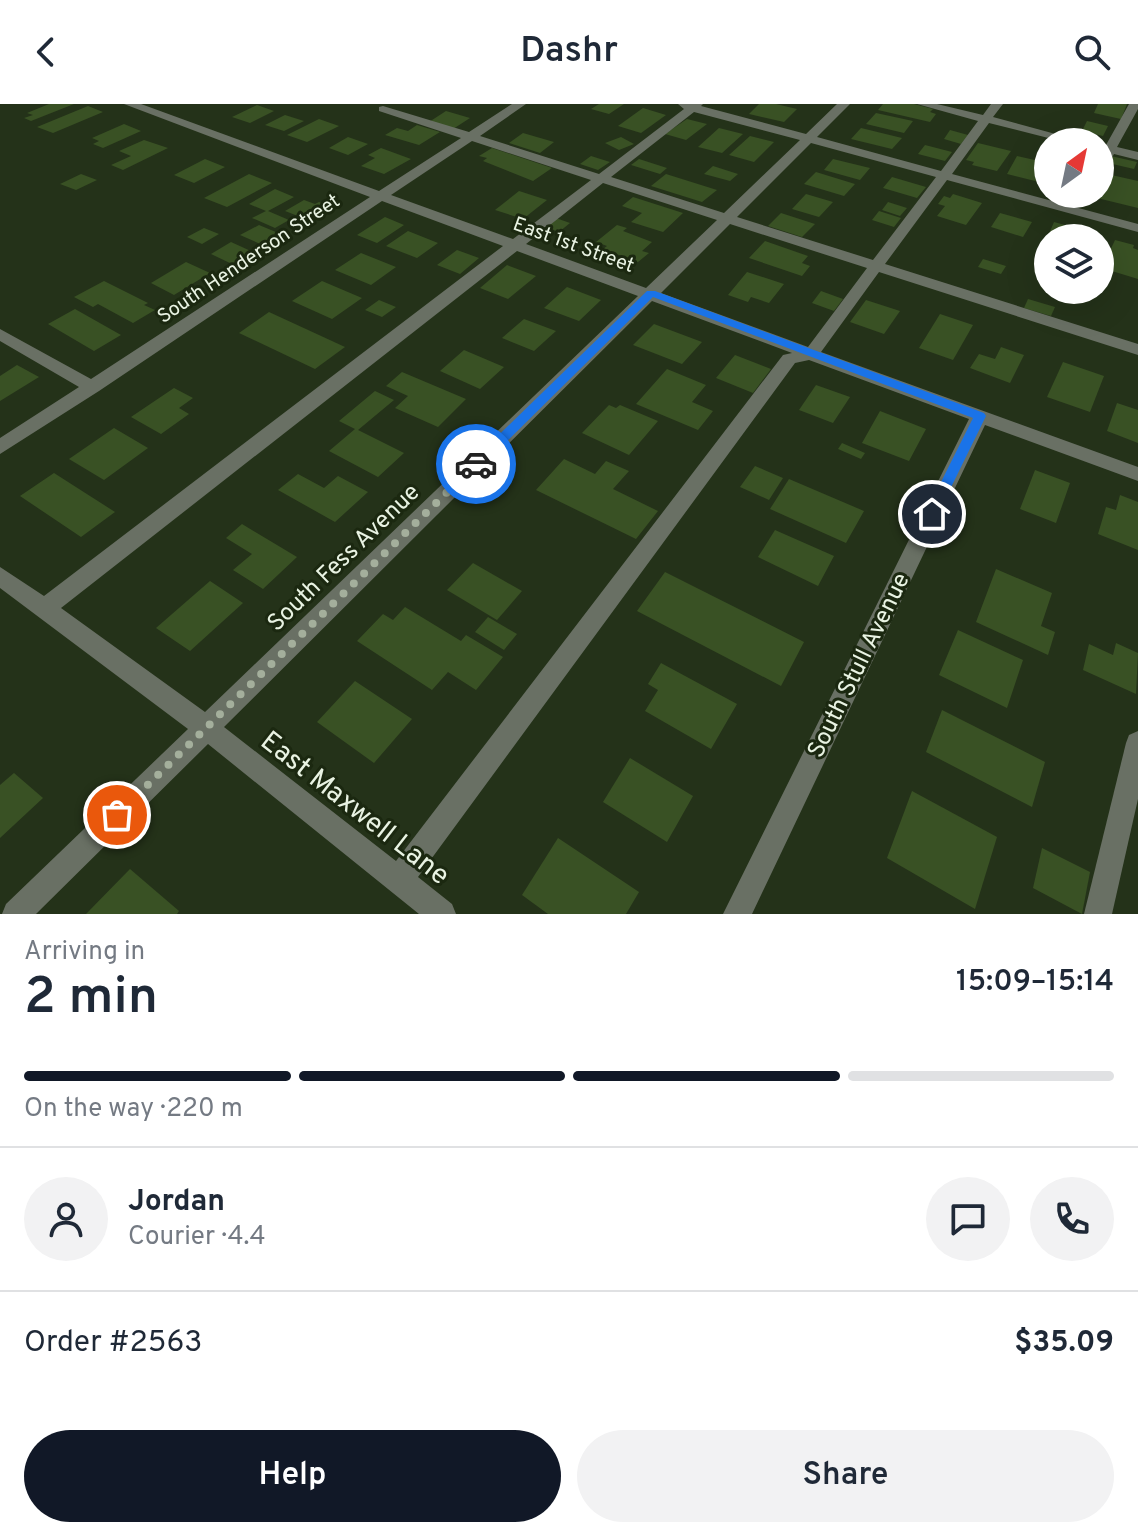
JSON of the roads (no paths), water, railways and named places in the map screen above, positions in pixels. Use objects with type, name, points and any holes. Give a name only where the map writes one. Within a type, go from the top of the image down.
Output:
[{"type":"street","name":"South Henderson Street","points":[[0,447],[520,104]]},
{"type":"street","name":"South Fess Avenue","points":[[16,914],[725,217],[844,104]]},
{"type":"street","points":[[923,104],[992,112],[1038,128]]},
{"type":"street","points":[[1114,135],[1135,104]]},
{"type":"street","points":[[43,610],[602,178],[690,105],[1138,228]]},
{"type":"street","name":"East 1st Street","points":[[144,106],[365,192],[382,195],[517,244],[1138,474]]},
{"type":"street","points":[[383,109],[1138,350]]},
{"type":"street","points":[[399,880],[789,359],[811,354],[992,112]]},
{"type":"street","points":[[1114,150],[1138,156]]},
{"type":"street","points":[[1076,212],[1078,208]]},
{"type":"street","points":[[0,334],[93,387]]},
{"type":"street","name":"South Stull Avenue","points":[[737,914],[980,416]]},
{"type":"street","name":"East Maxwell Lane","points":[[0,576],[207,728],[442,914]]},
{"type":"street","points":[[1098,914],[1138,743]]}]
